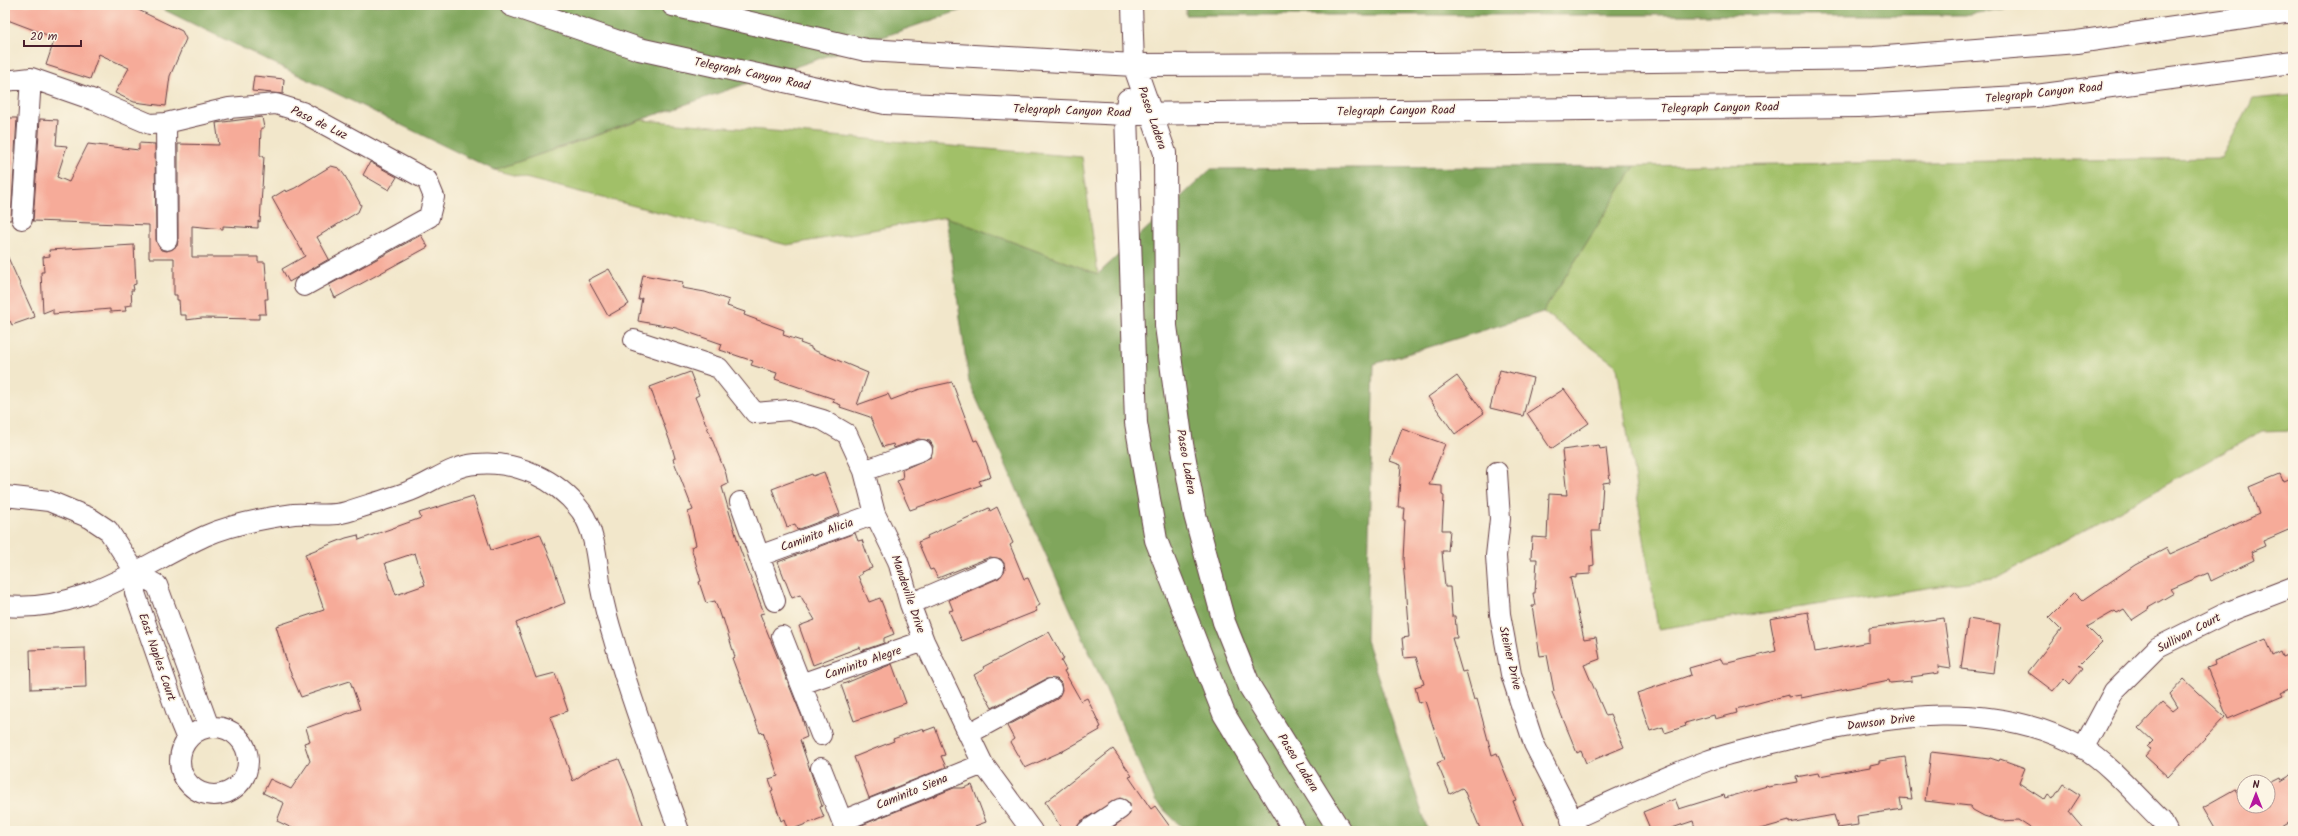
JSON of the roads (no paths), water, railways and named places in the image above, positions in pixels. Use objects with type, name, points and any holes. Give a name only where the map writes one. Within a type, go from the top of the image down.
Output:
[{"type":"main road","name":"Telegraph Canyon Road","points":[[511,5],[639,49],[885,103],[1126,114],[1858,106],[2036,96],[2293,62]]},
{"type":"main road","points":[[673,5],[866,50],[1134,65],[1427,64],[1874,58],[2077,42],[2293,11]]},
{"type":"main road","name":"Paseo Ladera","points":[[1134,65],[1126,114],[1136,423],[1156,540],[1224,714],[1294,831]]},
{"type":"main road","name":"Paseo Ladera","points":[[1134,65],[1165,153],[1166,326],[1182,444],[1195,515],[1224,622],[1250,687],[1340,831]]},
{"type":"street","name":"Paseo Ladera","points":[[1132,5],[1134,65]]},
{"type":"street","name":"Paso de Luz","points":[[5,81],[31,78],[94,100],[150,124],[166,123],[229,108],[276,104],[302,112],[427,180],[434,197],[429,217],[304,286]]},
{"type":"street","points":[[22,219],[31,78]]},
{"type":"street","points":[[166,123],[167,240]]},
{"type":"street","name":"Mandeville Drive","points":[[634,340],[719,368],[755,413],[789,410],[823,420],[847,434],[864,471],[875,514],[898,561],[910,604],[924,641],[983,764],[1032,831]]},
{"type":"street","points":[[864,471],[922,450]]},
{"type":"street","points":[[5,606],[17,607],[69,602],[136,573],[214,533],[243,523],[294,514],[342,513],[411,490],[453,469],[476,464],[509,464],[540,476],[564,492],[582,513],[585,519],[594,545],[602,591],[614,641],[679,831]]},
{"type":"street","name":"Steiner Drive","points":[[1497,472],[1500,519],[1496,556],[1500,614],[1511,674],[1534,744],[1574,825]]},
{"type":"street","name":"East Naples Court","points":[[5,496],[50,502],[90,518],[108,530],[136,573],[157,585],[209,726]]},
{"type":"street","points":[[740,502],[775,601]]},
{"type":"street","name":"Caminito Alicia","points":[[759,556],[875,514]]},
{"type":"street","points":[[910,604],[994,568]]},
{"type":"street","name":"East Naples Court","points":[[136,573],[135,593],[187,739]]},
{"type":"street","name":"Sullivan Court","points":[[2084,749],[2114,691],[2158,647],[2228,612],[2293,587]]},
{"type":"street","points":[[782,636],[821,735]]},
{"type":"street","name":"Caminito Alegre","points":[[801,684],[924,641]]},
{"type":"street","points":[[968,734],[1050,689]]},
{"type":"street","name":"Dawson Drive","points":[[1574,825],[1708,761],[1736,752],[1846,725],[1934,715],[1977,715],[2032,727],[2084,749],[2101,762],[2155,815],[2167,831]]},
{"type":"street","points":[[209,726],[220,727],[232,731],[241,739],[247,749],[249,761],[247,773],[241,783],[232,791],[220,795],[208,795],[197,791],[188,783],[181,773],[179,761],[181,749],[187,739],[201,729],[209,726]]},
{"type":"street","name":"Caminito Siena","points":[[822,768],[844,826],[983,764]]},
{"type":"street","points":[[1087,831],[1120,809]]}]
